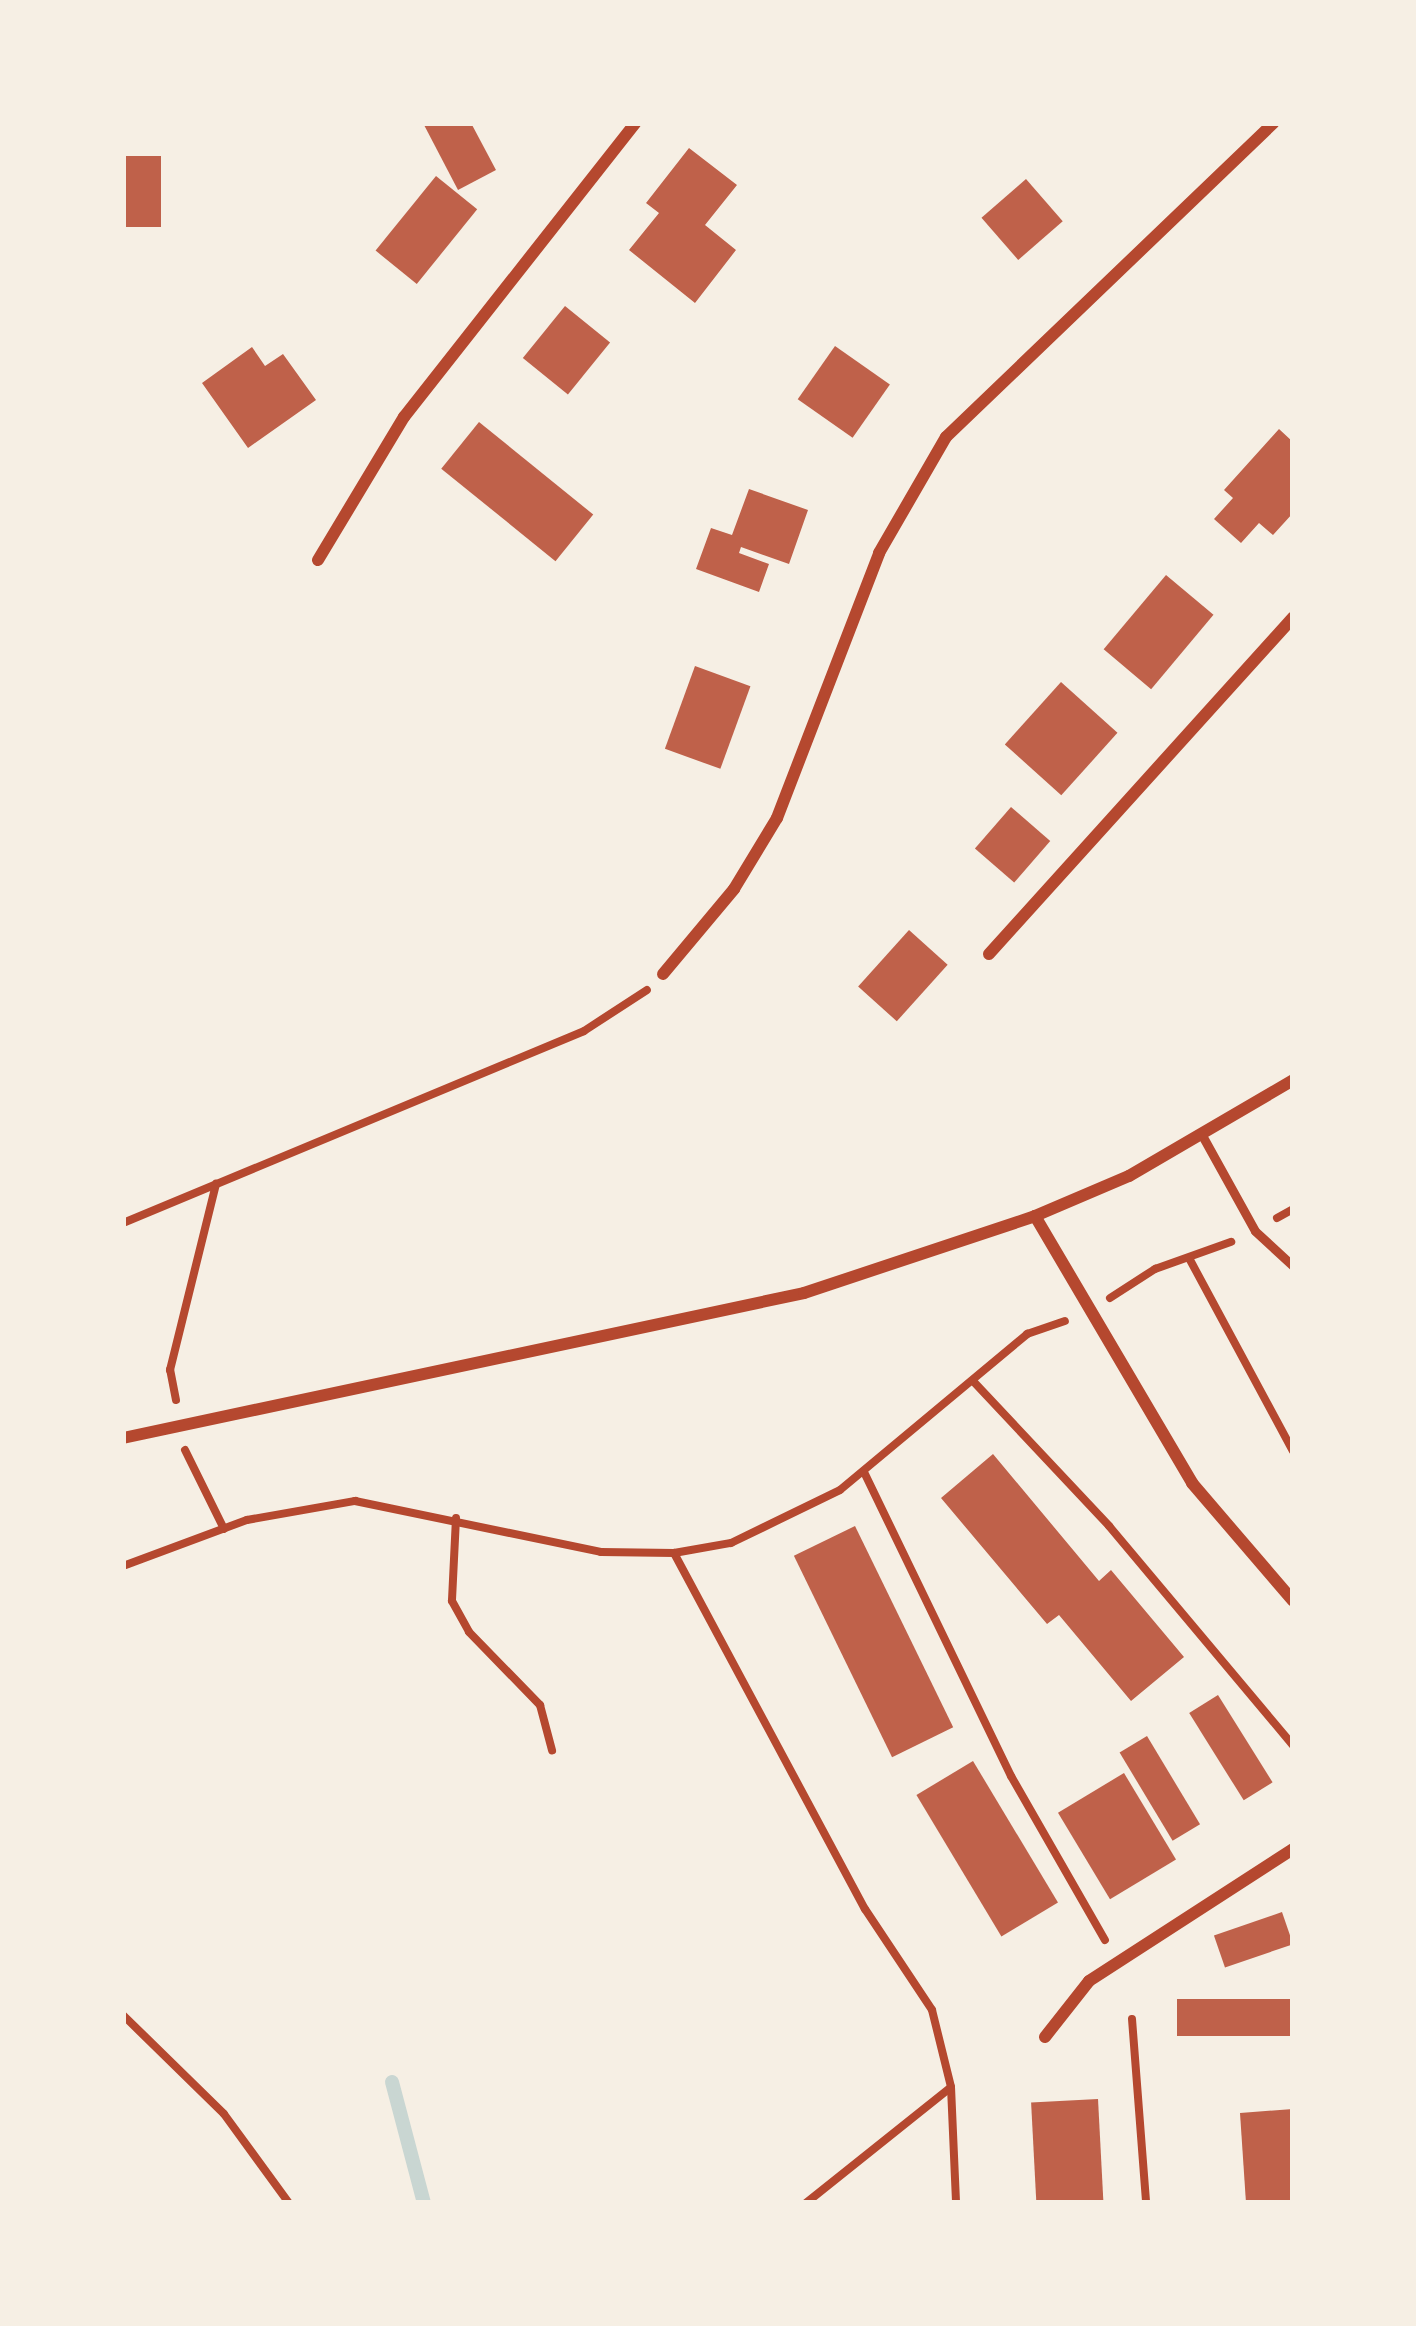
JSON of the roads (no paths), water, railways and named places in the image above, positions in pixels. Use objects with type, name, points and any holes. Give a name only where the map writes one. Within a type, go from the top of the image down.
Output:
[{"type":"street","points":[[318,560],[404,417],[635,123]]},
{"type":"street","points":[[663,974],[734,889],[777,818],[879,554],[946,437],[1274,123]]},
{"type":"street","points":[[989,954],[1293,617]]},
{"type":"street","points":[[123,1438],[804,1293],[1035,1216],[1203,1137],[1293,1080]]},
{"type":"street","points":[[1035,1216],[1084,1310],[1220,1523],[1293,1601]]},
{"type":"street","points":[[1046,2037],[1089,1981],[1293,1849]]},
{"type":"lane","points":[[1203,1137],[1255,1231],[1293,1266]]},
{"type":"waterway","points":[[392,2082],[424,2203]]}]
